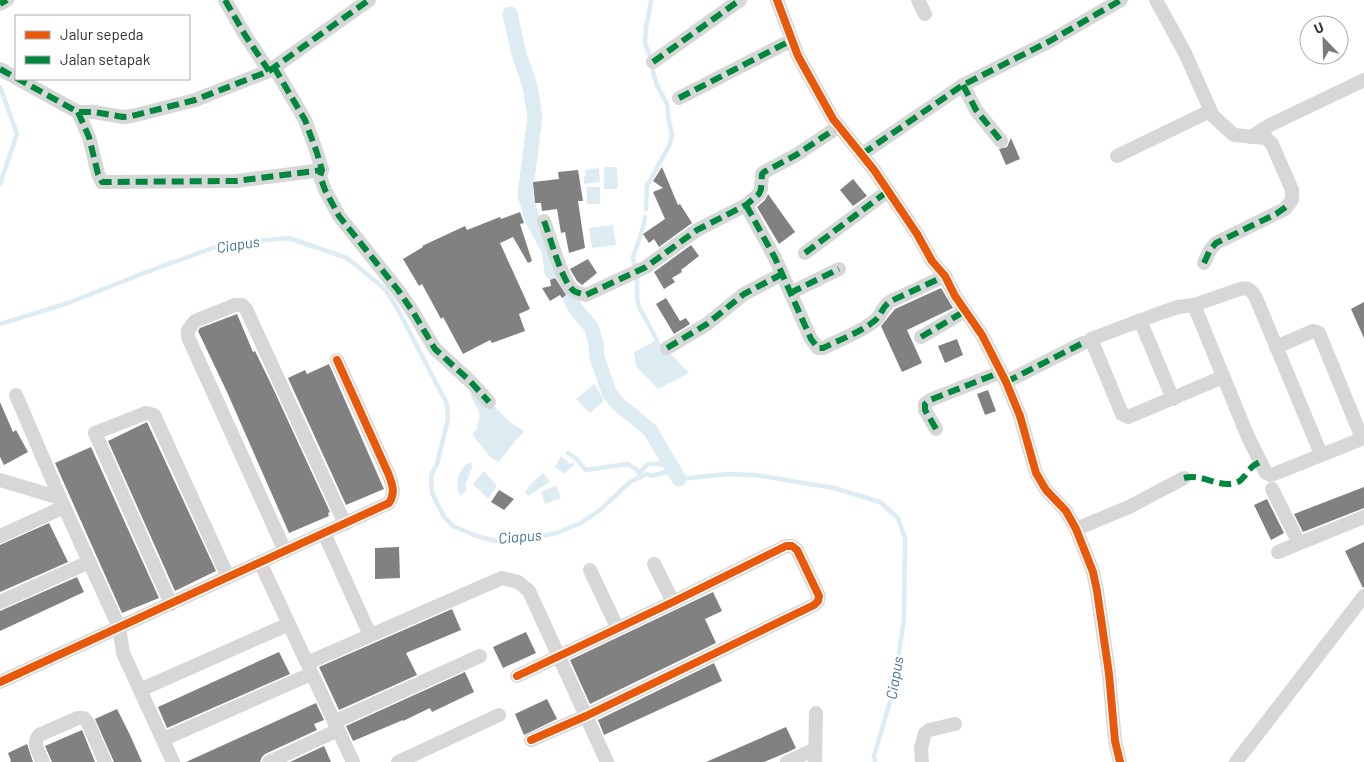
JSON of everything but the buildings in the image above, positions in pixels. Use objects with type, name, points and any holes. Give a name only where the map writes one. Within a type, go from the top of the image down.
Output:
[{"type":"street","points":[[0,4],[7,0]]},
{"type":"street","points":[[225,0],[244,35],[272,69],[305,120],[322,170],[320,176],[339,216],[403,297],[435,350],[470,380],[489,402]]},
{"type":"street","points":[[19,80],[78,112],[94,112],[123,117],[147,113],[195,100],[272,69],[369,0]]},
{"type":"street","points":[[653,62],[740,0]]},
{"type":"street","points":[[777,0],[806,73],[838,127],[862,154],[888,191],[982,335],[1023,423],[1036,473],[1042,484],[1066,511],[1076,530],[1093,572],[1097,591],[1110,682],[1115,742],[1120,762]]},
{"type":"street","points":[[918,0],[925,14]]},
{"type":"street","points":[[862,154],[963,85],[1050,41],[1121,0]]},
{"type":"street","points":[[1156,0],[1184,53],[1210,111],[1224,128],[1234,135],[1266,138],[1272,144],[1292,190],[1290,204],[1276,214],[1216,243],[1210,250],[1204,263]]},
{"type":"street","points":[[679,98],[792,40]]},
{"type":"street","points":[[0,70],[15,78]]},
{"type":"street","points":[[1251,137],[1270,125],[1364,80]]},
{"type":"street","points":[[963,85],[976,110],[1001,141]]},
{"type":"street","points":[[1117,156],[1210,111]]},
{"type":"street","points":[[78,112],[89,137],[98,174],[102,182],[236,181],[322,170]]},
{"type":"street","points":[[544,221],[568,284],[575,291],[586,295],[646,267],[697,230],[746,206],[761,189],[762,174],[764,172],[796,155],[838,127]]},
{"type":"street","points":[[805,253],[888,191]]},
{"type":"street","points":[[746,206],[768,245],[814,345],[818,348],[823,348],[873,322],[877,319],[884,305],[890,300],[945,276]]},
{"type":"street","points":[[790,293],[839,268]]},
{"type":"street","points":[[667,348],[707,324],[744,294],[782,274]]},
{"type":"street","points":[[1223,377],[1128,417],[1122,414],[1091,339],[1178,307],[1194,305],[1240,289],[1246,288],[1251,290],[1321,454]]},
{"type":"street","points":[[285,551],[188,337],[188,330],[195,321],[236,305],[246,309],[345,524]]},
{"type":"street","points":[[1194,305],[1248,436],[1266,473],[1271,475],[1363,438],[1319,333],[1313,331],[1276,347]]},
{"type":"street","points":[[921,336],[965,311]]},
{"type":"street","points":[[1140,320],[1173,398]]},
{"type":"street","points":[[936,430],[925,410],[925,404],[930,400],[1003,377],[1083,343]]},
{"type":"street","points":[[0,682],[389,503],[393,498],[393,490],[388,473],[337,360]]},
{"type":"street","points":[[16,395],[119,627],[123,653],[173,762]]},
{"type":"street","points":[[171,604],[95,433],[146,413],[154,415],[228,577]]},
{"type":"street","points":[[1076,530],[1129,508],[1184,478]]},
{"type":"street","points":[[0,480],[62,502]]},
{"type":"street","points":[[1272,489],[1299,543]]},
{"type":"street","points":[[0,536],[62,502]]},
{"type":"street","points":[[1278,552],[1364,517]]},
{"type":"street","points":[[324,533],[370,635]]},
{"type":"street","points":[[517,676],[672,602],[772,551],[789,545],[797,550],[818,596],[818,601],[814,606],[586,716],[530,740]]},
{"type":"street","points":[[0,602],[89,562]]},
{"type":"street","points":[[260,562],[353,762]]},
{"type":"street","points":[[654,564],[672,602]]},
{"type":"street","points":[[590,570],[617,628]]},
{"type":"street","points":[[164,740],[309,668],[370,635],[502,578],[518,582],[529,591],[607,762]]},
{"type":"street","points":[[1236,762],[1364,596]]},
{"type":"street","points":[[140,690],[289,624]]},
{"type":"street","points":[[269,762],[336,726],[480,656]]},
{"type":"street","points":[[786,762],[815,755],[816,713]]},
{"type":"street","points":[[398,762],[499,715]]},
{"type":"street","points":[[43,762],[35,744],[35,740],[39,735],[78,718],[84,718],[105,762]]},
{"type":"street","points":[[922,762],[921,748],[925,733],[929,730],[955,724]]},
{"type":"shaded area","points":[[604,167],[615,167],[617,169],[618,187],[616,189],[604,189]]},
{"type":"shaded area","points":[[599,168],[600,182],[584,184],[585,170]]},
{"type":"shaded area","points":[[587,187],[600,187],[600,204],[587,204]]},
{"type":"shaded area","points":[[613,225],[616,245],[592,248],[589,228]]},
{"type":"shaded area","points":[[657,340],[689,373],[658,389],[636,366],[634,352]]},
{"type":"shaded area","points":[[594,384],[604,400],[590,413],[576,399]]},
{"type":"shaded area","points":[[472,393],[490,402],[511,423],[524,431],[498,462],[491,458],[472,434],[478,428],[480,416],[470,394]]},
{"type":"shaded area","points":[[561,456],[570,464],[573,462],[575,464],[564,474],[555,467]]},
{"type":"shaded area","points":[[471,462],[472,467],[465,485],[467,490],[460,496],[458,492],[459,476],[463,467]]},
{"type":"shaded area","points":[[484,471],[497,486],[488,499],[473,484]]},
{"type":"shaded area","points":[[543,473],[550,482],[528,496],[525,492]]},
{"type":"shaded area","points":[[556,486],[561,498],[545,504],[541,492]]},
{"type":"waterway","points":[[646,209],[647,186],[670,144],[672,134],[667,104],[657,85],[653,72],[653,62],[645,44],[651,0]]},
{"type":"waterway","points":[[510,14],[519,54],[530,86],[535,117],[525,195],[533,221],[549,250],[552,272],[562,278],[575,308],[591,327],[596,343],[597,357],[609,392],[617,403],[650,430],[679,479]]},
{"type":"waterway","name":"Ciapus","points":[[0,87],[17,134],[0,184]]},
{"type":"waterway","points":[[635,269],[633,257],[645,217]]},
{"type":"waterway","name":"Ciapus","points":[[0,324],[68,303],[224,244],[289,238],[347,258],[385,289],[396,306],[447,404],[448,419],[437,464],[431,476],[432,493],[444,517],[453,526],[477,536],[496,541],[533,538],[556,533],[581,523],[600,510],[630,482],[647,474],[652,476],[666,472],[679,479],[728,474],[756,475],[834,488],[880,502],[898,518],[905,538],[904,619],[894,688],[874,756],[875,762]]},
{"type":"waterway","points":[[637,278],[639,307],[657,340]]},
{"type":"waterway","points":[[568,453],[577,459],[585,470],[628,464],[637,470],[641,477]]},
{"type":"waterway","points":[[639,473],[648,464],[662,464],[672,467]]},
{"type":"marked path","points":[[0,4],[7,0]]},
{"type":"marked path","points":[[225,0],[269,71]]},
{"type":"marked path","points":[[20,80],[78,112],[94,112],[123,117],[132,116],[195,100],[269,71],[369,0]]},
{"type":"marked path","points":[[653,62],[740,0]]},
{"type":"marked path","points":[[862,154],[963,85],[1050,41],[1121,0]]},
{"type":"marked path","points":[[679,98],[792,40]]},
{"type":"marked path","points":[[274,67],[305,120],[322,170],[320,176],[339,216],[398,290],[435,349],[470,381],[489,402]]},
{"type":"marked path","points":[[0,69],[15,77]]},
{"type":"marked path","points":[[963,85],[976,110],[1001,141]]},
{"type":"marked path","points":[[78,112],[89,137],[98,174],[102,182],[236,181],[322,170]]},
{"type":"marked path","points":[[544,221],[565,279],[574,291],[586,295],[646,267],[697,230],[746,205],[759,194],[762,174],[764,172],[796,155],[838,127]]},
{"type":"marked path","points":[[805,253],[888,191]]},
{"type":"marked path","points":[[1204,263],[1210,250],[1216,243],[1276,214],[1290,204]]},
{"type":"marked path","points":[[746,205],[775,258],[811,339],[818,348],[823,348],[862,330],[876,320],[885,306],[891,301],[945,276]]},
{"type":"marked path","points":[[790,293],[839,269]]},
{"type":"marked path","points":[[667,348],[707,324],[744,294],[782,274]]},
{"type":"marked path","points":[[921,337],[965,311]]},
{"type":"marked path","points":[[1006,382],[1083,343]]},
{"type":"marked path","points":[[936,429],[925,410],[925,404],[930,400],[1001,372]]},
{"type":"marked path","points":[[1184,478],[1197,477],[1222,484],[1235,483],[1260,462]]},
{"type":"cycle path","points":[[777,0],[798,56],[833,119],[874,170],[982,335],[1006,382],[1020,416],[1036,473],[1046,490],[1066,511],[1076,529],[1093,572],[1097,591],[1109,674],[1115,741],[1120,762]]},
{"type":"cycle path","points":[[0,682],[389,503],[393,492],[392,484],[337,360]]},
{"type":"cycle path","points":[[517,676],[786,546],[792,546],[797,550],[819,596],[818,601],[814,605],[586,716],[531,740]]}]
